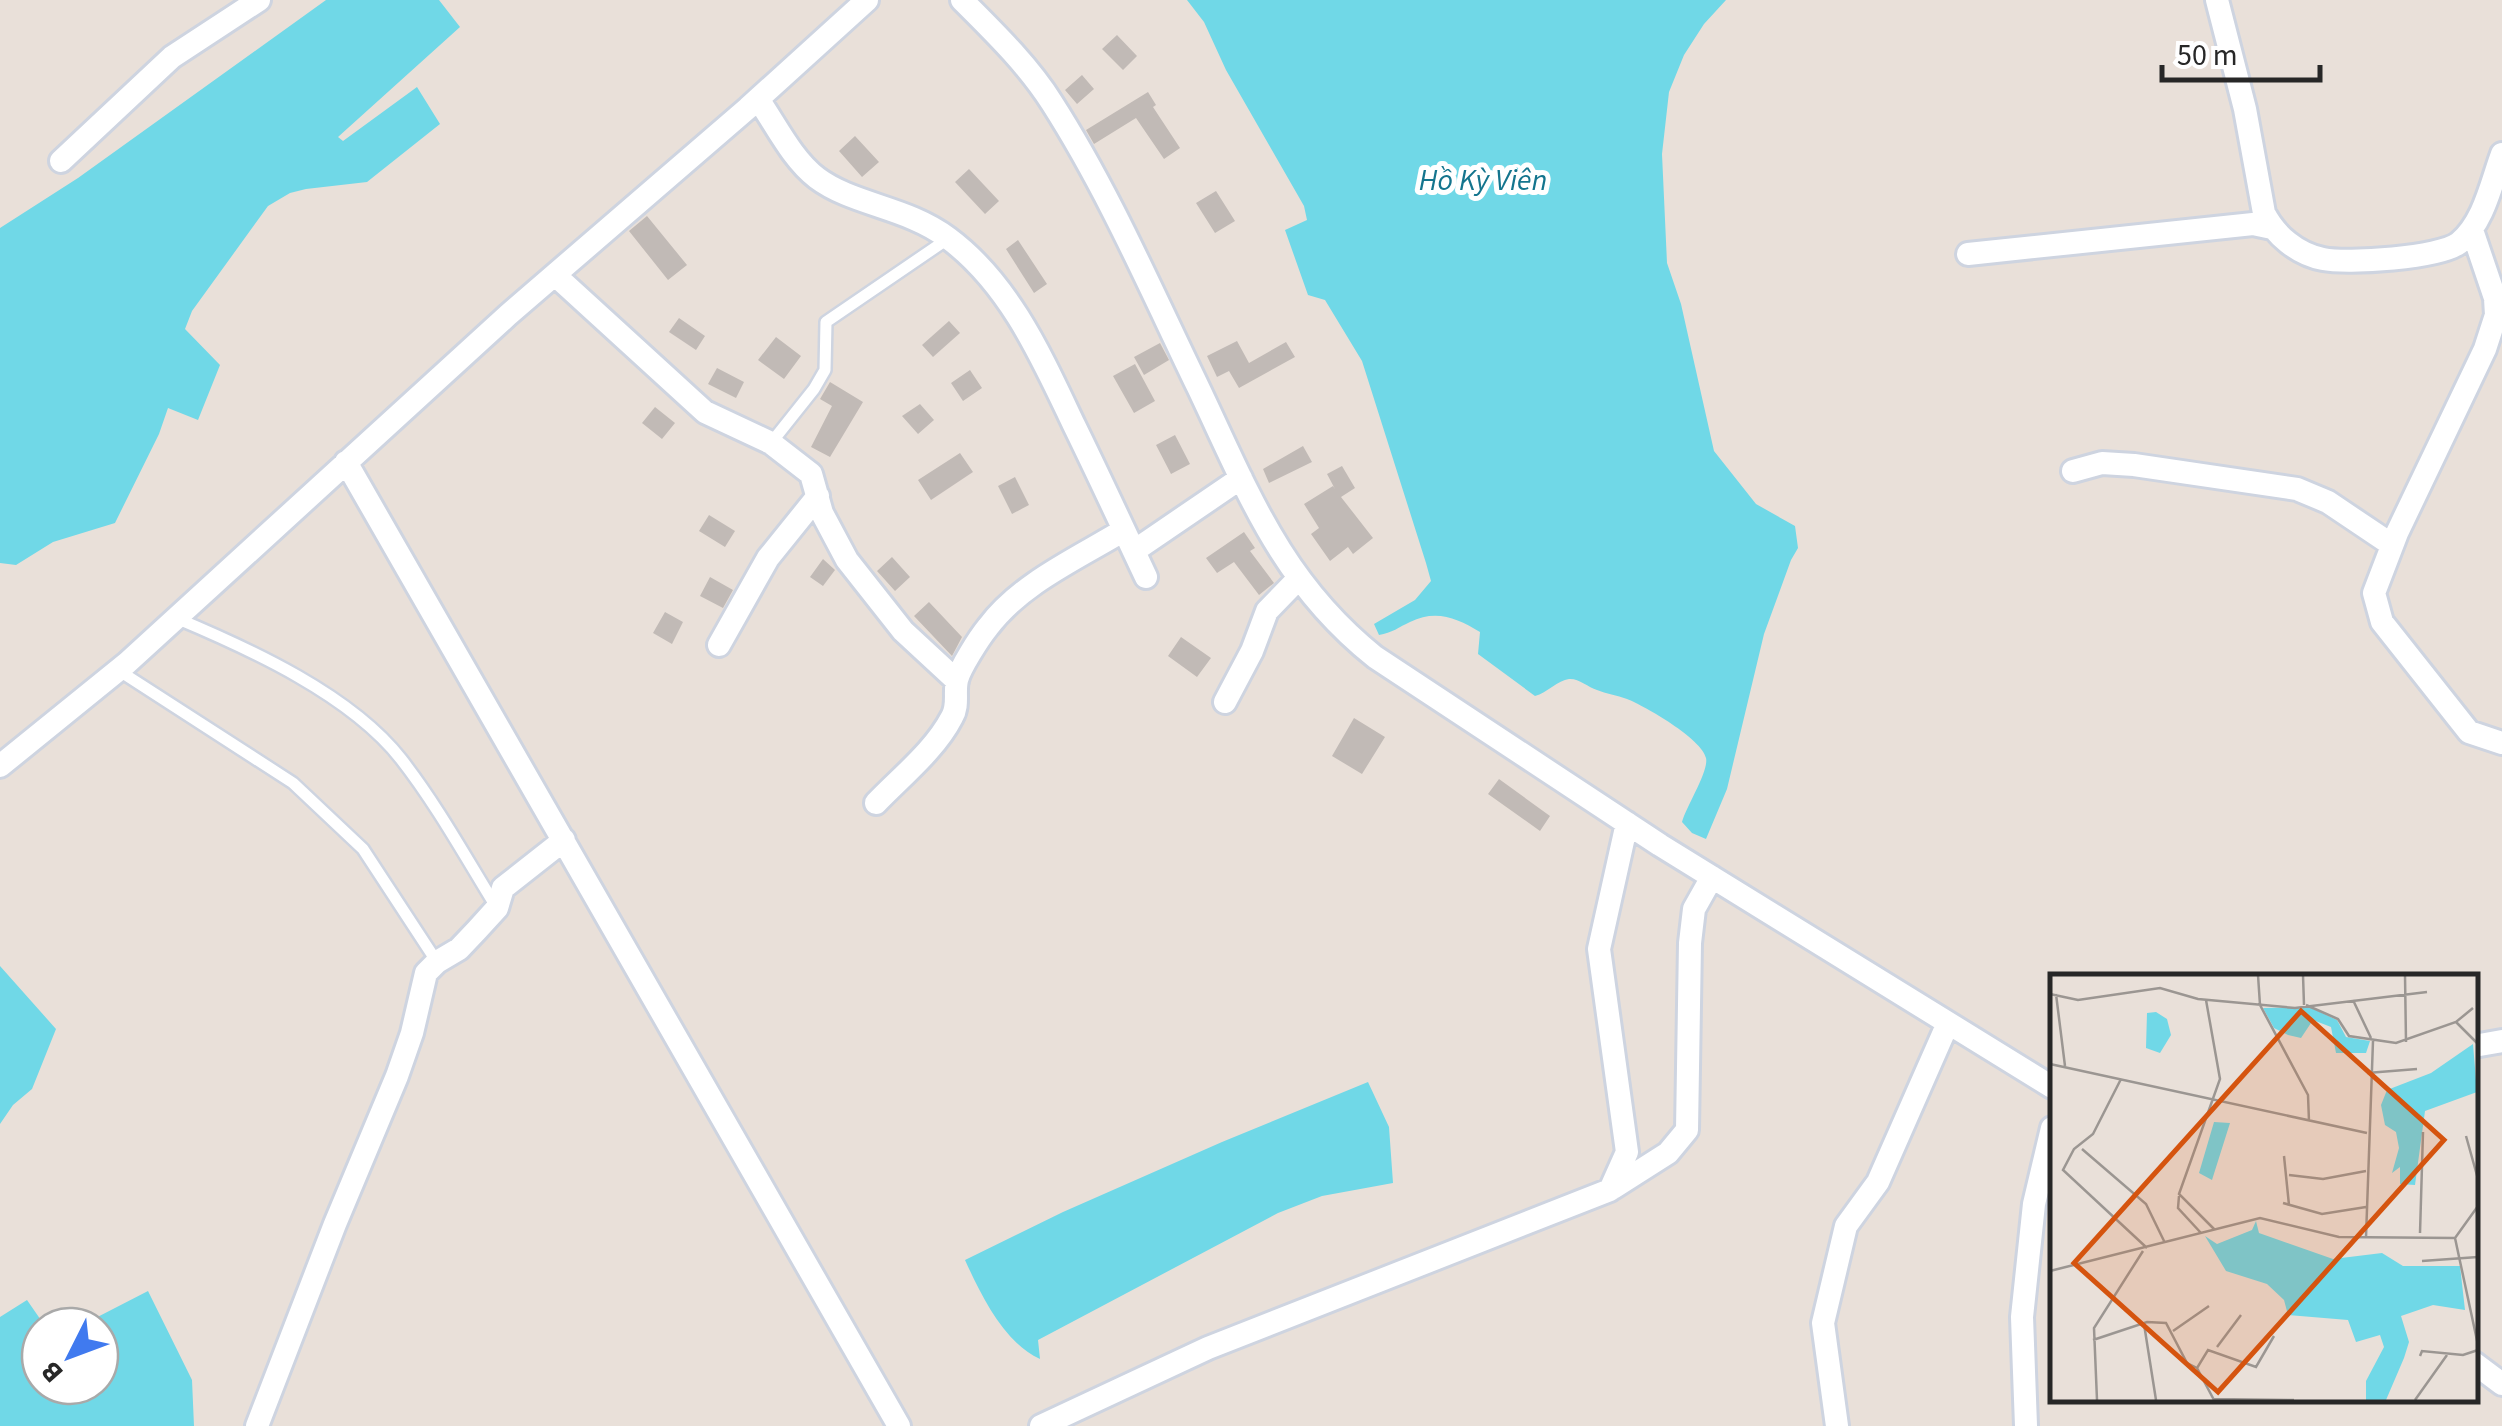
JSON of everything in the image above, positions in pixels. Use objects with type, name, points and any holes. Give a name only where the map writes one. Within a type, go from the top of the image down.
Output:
[{"type":"street","points":[[60,161],[172,56],[258,0]]},
{"type":"street","points":[[5,754],[118,670],[555,275],[867,0]]},
{"type":"street","points":[[962,0],[1006,46],[1060,116],[1159,306],[1265,528],[1298,579],[1338,627],[1375,657],[1626,823],[2050,1086]]},
{"type":"street","points":[[2217,0],[2245,109],[2264,213],[2286,242],[2322,259],[2417,257],[2455,246],[2472,230],[2502,154]]},
{"type":"street","points":[[758,99],[802,165],[817,178],[834,190],[908,214],[949,238],[1014,308],[1146,577]]},
{"type":"street","points":[[1968,254],[2253,224],[2272,228]]},
{"type":"street","points":[[2472,230],[2495,298],[2496,315],[2485,348],[2436,445],[2374,593],[2382,622],[2469,732],[2500,740]]},
{"type":"street","points":[[555,275],[705,412],[771,444],[811,474],[822,513],[847,560],[903,631],[957,681]]},
{"type":"street","points":[[346,462],[899,1426]]},
{"type":"street","points":[[2074,471],[2102,463],[2134,464],[2297,490],[2328,502],[2392,545]]},
{"type":"street","points":[[876,803],[952,719],[957,708],[957,681],[986,629],[1004,608],[1046,577],[1129,541],[1241,478]]},
{"type":"street","points":[[719,645],[768,558],[818,496]]},
{"type":"street","points":[[1225,702],[1267,611],[1298,579]]},
{"type":"street","points":[[1610,1190],[1627,1152],[1599,949],[1626,823]]},
{"type":"street","points":[[257,1426],[397,1076],[426,973],[459,949],[497,908],[503,888],[564,840]]},
{"type":"street","points":[[1042,1426],[1208,1348],[1610,1190],[1668,1153],[1686,1130],[1690,944],[1694,910],[1712,877]]},
{"type":"street","points":[[1837,1426],[1822,1323],[1846,1226],[1878,1182],[1948,1023]]},
{"type":"street","points":[[2477,1045],[2502,1041]]},
{"type":"street","points":[[2026,1426],[2022,1317],[2034,1204],[2050,1136]]},
{"type":"street","points":[[2477,1365],[2502,1384]]},
{"type":"lane","points":[[771,444],[825,370],[826,322],[949,238]]},
{"type":"lane","points":[[176,618],[243,646],[354,714],[401,759],[497,908]]},
{"type":"lane","points":[[118,670],[294,782],[363,849],[437,962]]},
{"type":"water","points":[[326,0],[439,0],[460,27],[338,137],[343,141],[417,87],[440,124],[367,182],[306,189],[268,206],[192,311],[185,329],[220,365],[198,420],[168,408],[115,523],[53,542],[16,565],[0,563],[0,228],[78,178]]},
{"type":"water","name":"Hồ Kỳ Viên","points":[[1187,0],[1726,0],[1684,55],[1669,92],[1662,154],[1667,263],[1681,304],[1714,451],[1756,504],[1795,526],[1798,548],[1764,634],[1727,789],[1706,839],[1692,833],[1682,822],[1706,758],[1684,733],[1659,716],[1627,699],[1572,679],[1535,696],[1478,654],[1480,632],[1455,619],[1429,616],[1379,635],[1374,624],[1415,600],[1431,581],[1426,563],[1362,361],[1325,300],[1308,295],[1285,230],[1307,220],[1304,206],[1226,70],[1204,22]]},
{"type":"water","points":[[0,966],[56,1029],[32,1089],[13,1105],[0,1124]]},
{"type":"water","points":[[1368,1082],[1389,1127],[1393,1183],[1322,1196],[1278,1213],[1038,1340],[1040,1359],[1015,1342],[986,1302],[965,1260],[1063,1212]]},
{"type":"water","points":[[148,1291],[192,1380],[194,1426],[0,1426],[0,1317],[27,1300],[31,1306],[20,1306],[20,1406],[120,1406],[119,1306]]},
{"type":"building","points":[[1117,35],[1137,56],[1123,70],[1102,49]]},
{"type":"building","points":[[1082,75],[1094,89],[1077,104],[1065,90]]},
{"type":"building","points":[[1148,92],[1156,105],[1153,107],[1180,148],[1164,159],[1136,118],[1094,144],[1086,130]]},
{"type":"building","points":[[855,136],[879,162],[862,177],[839,151]]},
{"type":"building","points":[[969,169],[999,201],[985,214],[955,182]]},
{"type":"building","points":[[1216,191],[1235,221],[1215,233],[1196,203]]},
{"type":"building","points":[[647,216],[687,265],[668,280],[629,231]]},
{"type":"building","points":[[1018,240],[1047,284],[1034,293],[1006,249]]},
{"type":"building","points":[[679,318],[705,336],[696,350],[669,332]]},
{"type":"building","points":[[949,321],[960,333],[933,357],[922,345]]},
{"type":"building","points":[[776,337],[801,356],[784,379],[758,360]]},
{"type":"building","points":[[1237,341],[1249,363],[1286,342],[1295,357],[1239,388],[1229,371],[1217,377],[1207,356]]},
{"type":"building","points":[[1160,343],[1169,360],[1144,375],[1134,357]]},
{"type":"building","points":[[1135,364],[1155,401],[1134,413],[1113,376]]},
{"type":"building","points":[[717,368],[744,382],[736,398],[708,384]]},
{"type":"building","points":[[970,370],[982,388],[963,401],[951,383]]},
{"type":"building","points":[[830,382],[863,402],[830,457],[811,447],[832,406],[820,399]]},
{"type":"building","points":[[920,404],[934,420],[918,434],[902,416]]},
{"type":"building","points":[[655,407],[675,423],[662,439],[642,423]]},
{"type":"building","points":[[1175,435],[1190,464],[1171,474],[1156,445]]},
{"type":"building","points":[[1303,446],[1312,462],[1269,483],[1263,469]]},
{"type":"building","points":[[960,453],[973,472],[931,500],[918,480]]},
{"type":"building","points":[[1342,466],[1355,488],[1341,497],[1373,538],[1353,554],[1348,547],[1330,561],[1311,534],[1319,528],[1304,504],[1333,486],[1335,489],[1327,474]]},
{"type":"building","points":[[1015,477],[1029,505],[1012,514],[998,486]]},
{"type":"building","points":[[709,515],[735,531],[725,547],[699,531]]},
{"type":"building","points":[[1244,532],[1255,548],[1250,551],[1274,583],[1259,595],[1234,562],[1217,573],[1206,558]]},
{"type":"building","points":[[892,557],[910,577],[895,591],[877,571]]},
{"type":"building","points":[[823,559],[835,570],[823,586],[810,577]]},
{"type":"building","points":[[710,577],[733,590],[723,608],[700,596]]},
{"type":"building","points":[[929,602],[962,637],[952,656],[914,616]]},
{"type":"building","points":[[665,612],[683,622],[672,644],[653,633]]},
{"type":"building","points":[[1181,637],[1211,658],[1197,677],[1168,656]]},
{"type":"building","points":[[1354,718],[1385,737],[1362,774],[1332,756]]},
{"type":"building","points":[[1499,779],[1550,816],[1540,831],[1488,794]]}]
